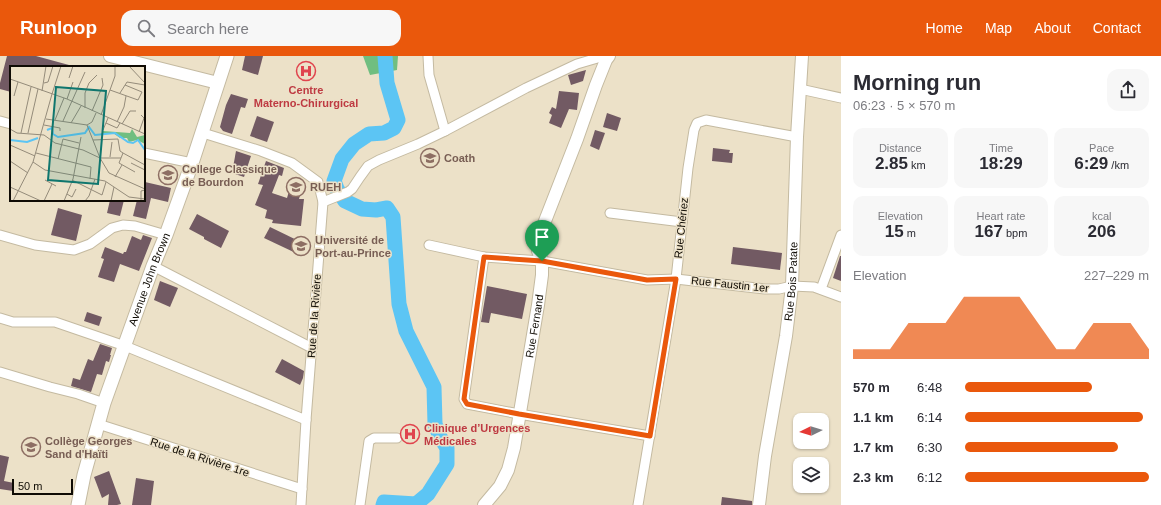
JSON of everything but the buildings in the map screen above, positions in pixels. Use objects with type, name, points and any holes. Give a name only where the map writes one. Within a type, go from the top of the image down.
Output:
[{"type":"main road","name":"Avenue John Brown","points":[[78,505],[84,475],[104,403],[192,163],[227,56]]},
{"type":"street","points":[[110,56],[218,83]]},
{"type":"street","points":[[428,56],[429,75],[445,132]]},
{"type":"street","name":"Rue Bois Patate","points":[[759,505],[765,456],[786,336],[792,286],[797,137],[802,56]]},
{"type":"street","points":[[324,202],[352,189],[368,166],[379,160],[445,132],[532,85],[577,64],[604,57]]},
{"type":"street","name":"Rue Fernand","points":[[484,505],[500,486],[508,470],[514,448],[542,275],[542,261],[538,251],[539,240],[604,57]]},
{"type":"street","points":[[800,89],[841,98]]},
{"type":"street","name":"Rue Chériez","points":[[638,505],[676,279],[688,168],[694,130],[697,123],[706,120],[797,137]]},
{"type":"street","points":[[0,121],[10,124]]},
{"type":"street","name":"Rue de la Rivière","points":[[202,132],[292,162],[318,182],[324,202],[306,420],[301,505]]},
{"type":"street","points":[[145,153],[192,163]]},
{"type":"street","points":[[610,213],[682,222]]},
{"type":"street","points":[[0,235],[35,245],[74,250],[90,244],[112,228],[123,225],[135,226],[166,235]]},
{"type":"street","points":[[821,289],[841,235]]},
{"type":"street","name":"Rue Faustin 1er","points":[[429,245],[484,257],[542,261],[647,280],[676,279],[765,289],[779,289],[792,286],[814,287],[841,297]]},
{"type":"street","points":[[484,257],[464,399],[467,404],[650,436]]},
{"type":"street","points":[[153,266],[312,348]]},
{"type":"street","points":[[0,318],[13,322],[55,322],[125,346],[306,420]]},
{"type":"street","points":[[0,372],[104,403]]},
{"type":"street","name":"Rue de la Rivière 1re","points":[[98,424],[302,489]]},
{"type":"street","points":[[360,505],[369,441],[374,438],[397,438]]},
{"type":"green space","points":[[363,56],[398,56],[397,70],[370,75]]},
{"type":"waterway","points":[[383,505],[384,502],[416,504],[428,494],[447,464],[447,448],[440,437],[435,424],[434,387],[406,331],[399,304],[393,217],[387,208],[376,210],[362,209],[345,201],[337,189],[334,181],[342,159],[354,144],[369,134],[384,133],[394,128],[398,120],[387,83],[385,56]]},
{"type":"place","name":"Centre Materno-Chirurgical","points":[[306,71]]},
{"type":"place","name":"Coath","points":[[430,158]]},
{"type":"place","name":"College Classique de Bourdon","points":[[168,175]]},
{"type":"place","name":"RUEH","points":[[296,187]]},
{"type":"place","name":"Université de Port-au-Prince","points":[[301,246]]},
{"type":"place","name":"Clinique d’Urgences Médicales","points":[[410,434]]},
{"type":"place","name":"Collège Georges Sand d'Haïti","points":[[31,447]]},
{"type":"route","points":[[484,257],[542,261],[647,280],[676,279],[650,436],[519,414],[467,404],[465,402],[464,399],[484,257]]}]
